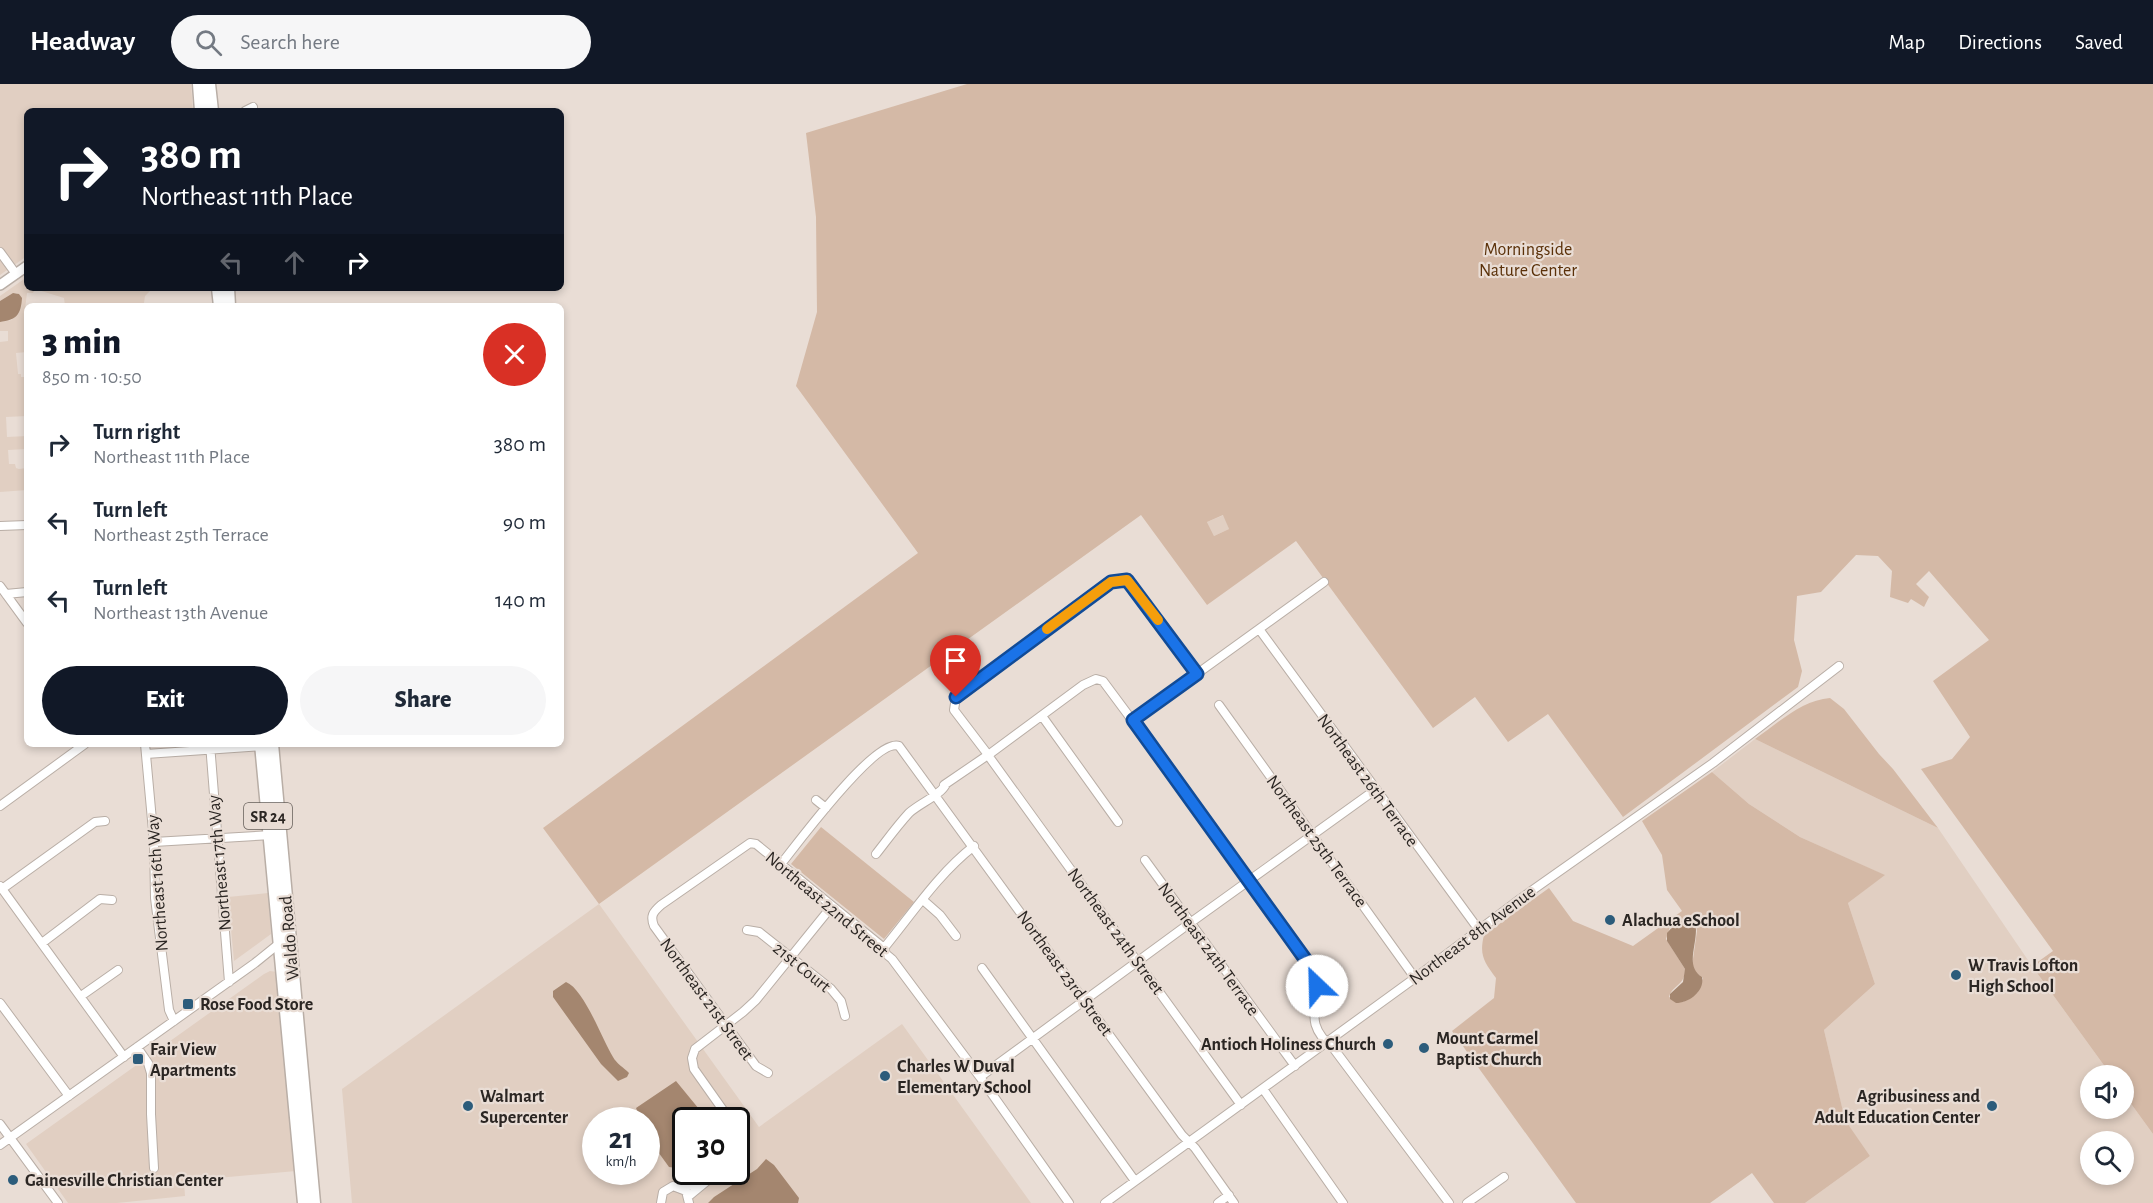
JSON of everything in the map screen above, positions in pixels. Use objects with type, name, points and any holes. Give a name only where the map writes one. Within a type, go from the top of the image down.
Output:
[{"type":"highway","points":[[199,84],[201,108]]},
{"type":"highway","points":[[209,84],[212,108]]},
{"type":"highway","name":"Waldo Road","points":[[266,747],[314,1203]]},
{"type":"highway","name":"Waldo Road","points":[[275,834],[275,886],[286,939],[304,1203]]},
{"type":"main road","points":[[0,285],[24,268]]},
{"type":"street","points":[[0,252],[16,274]]},
{"type":"street","points":[[0,526],[24,525]]},
{"type":"street","name":"Northeast 24th Street","points":[[1197,674],[1127,580],[1111,582],[956,697],[954,710],[1241,1105]]},
{"type":"street","points":[[1133,720],[1324,582]]},
{"type":"street","points":[[0,586],[24,619]]},
{"type":"street","points":[[6,594],[24,592]]},
{"type":"street","name":"Northeast 26th Terrace","points":[[1259,629],[1479,930]]},
{"type":"street","name":"Northeast 8th Avenue","points":[[1105,1203],[1415,978],[1544,881],[1708,766],[1839,666]]},
{"type":"street","points":[[876,854],[909,814],[933,791],[946,787],[946,784],[1083,686],[1099,680],[1103,681],[1313,970],[1317,986],[1313,1021],[1326,1042],[1334,1049],[1449,1203]]},
{"type":"street","name":"Northeast 25th Terrace","points":[[1219,705],[1415,978]]},
{"type":"street","points":[[1042,716],[1118,822]]},
{"type":"street","name":"Northeast 23rd Street","points":[[826,808],[860,768],[880,750],[895,744],[903,750],[1234,1203]]},
{"type":"street","points":[[0,806],[81,747]]},
{"type":"street","name":"Northeast 16th Way","points":[[145,747],[154,842],[155,898],[169,1010],[174,1021]]},
{"type":"street","points":[[146,754],[210,747]]},
{"type":"street","name":"Northeast 17th Way","points":[[210,747],[229,982]]},
{"type":"street","points":[[980,1077],[1375,790]]},
{"type":"street","points":[[781,864],[826,808],[816,800]]},
{"type":"street","points":[[105,821],[95,822],[1,888],[124,1057]]},
{"type":"street","points":[[154,842],[275,834]]},
{"type":"street","name":"Northeast 22nd Street","points":[[652,919],[653,912],[661,905],[750,843],[756,844],[884,948],[886,954],[980,1077],[1069,1203]]},
{"type":"street","points":[[884,948],[957,859],[974,846]]},
{"type":"street","name":"Northeast 24th Terrace","points":[[1145,860],[1294,1066]]},
{"type":"street","points":[[42,943],[100,899],[112,900]]},
{"type":"street","points":[[923,900],[940,915],[956,936]]},
{"type":"street","points":[[721,1107],[694,1069],[692,1058],[695,1048],[756,1000],[832,906]]},
{"type":"street","name":"Northeast 21st Street","points":[[652,919],[654,926],[756,1066],[768,1073]]},
{"type":"street","name":"21st Court","points":[[747,930],[759,932],[831,989],[841,1001],[845,1016]]},
{"type":"street","points":[[0,1145],[286,939]]},
{"type":"street","points":[[982,968],[1135,1181]]},
{"type":"street","points":[[81,996],[118,970]]},
{"type":"street","points":[[0,1003],[69,1096]]},
{"type":"street","points":[[137,1047],[152,1073],[151,1113],[154,1168]]},
{"type":"street","points":[[1263,1089],[1343,1203]]},
{"type":"street","points":[[0,1124],[58,1203]]},
{"type":"street","points":[[1467,1203],[1504,1177]]},
{"type":"street","points":[[661,1203],[661,1196],[666,1189],[689,1185]]},
{"type":"street","points":[[682,1188],[689,1200],[703,1185]]},
{"type":"street","points":[[1218,1203],[1229,1195]]},
{"type":"shaded area","points":[[0,84],[191,84],[193,108],[24,108],[24,258],[0,275]]},
{"type":"shaded area","points":[[24,279],[24,291],[34,291],[27,293],[24,303],[24,352],[16,353],[18,374],[24,377],[24,416],[6,417],[7,437],[24,436],[24,449],[8,450],[9,464],[15,464],[19,469],[24,468],[24,490],[0,492],[0,342],[8,341],[8,331],[0,331],[0,322],[12,320],[20,295],[11,294],[0,301],[0,296]]},
{"type":"shaded area","points":[[41,291],[150,291],[145,296],[144,303],[65,303],[64,298]]},
{"type":"shaded area","points":[[13,293],[19,294],[22,298],[19,313],[10,320],[0,322],[0,301]]},
{"type":"shaded area","points":[[1224,515],[1229,529],[1214,536],[1207,522]]},
{"type":"shaded area","name":"W Travis Lofton High School","points":[[1755,739],[1938,828],[2032,966],[2104,1065],[2080,1065],[2080,1119],[2134,1119],[2134,1108],[2153,1134],[2153,1203],[1805,1203],[1870,1156],[1845,1121],[1824,1030],[1875,984],[1848,903],[1884,875],[1800,837],[1749,804],[1712,772]]},
{"type":"shaded area","points":[[268,893],[271,934],[234,961],[228,897]]},
{"type":"shaded area","points":[[599,904],[745,1107],[672,1107],[672,1185],[750,1185],[750,1114],[759,1127],[902,1024],[1031,1203],[352,1203],[342,1089]]},
{"type":"shaded area","points":[[1686,919],[1695,921],[1696,937],[1693,960],[1696,972],[1702,977],[1702,982],[1695,995],[1686,1001],[1676,1003],[1670,999],[1670,994],[1683,982],[1685,969],[1667,941],[1667,933],[1675,924]]},
{"type":"shaded area","points":[[270,971],[277,972],[296,1171],[184,1181],[185,1196],[117,1203],[68,1203],[26,1144]]},
{"type":"shaded area","points":[[566,982],[573,986],[586,1004],[614,1059],[629,1073],[627,1077],[618,1081],[601,1064],[553,997],[553,991]]},
{"type":"shaded area","points":[[676,1081],[697,1107],[672,1107],[672,1167],[669,1167],[660,1155],[660,1107],[637,1107]]},
{"type":"shaded area","points":[[766,1159],[774,1165],[799,1198],[798,1203],[708,1203],[732,1185],[750,1185],[750,1174]]},
{"type":"green space","name":"Morningside Nature Center","points":[[967,84],[2153,84],[2153,1134],[2134,1108],[2134,1065],[2104,1065],[2032,966],[2053,951],[1921,769],[1952,759],[1970,737],[1933,681],[1989,640],[1929,571],[1916,584],[1929,597],[1924,607],[1911,599],[1908,603],[1890,597],[1892,571],[1878,556],[1856,555],[1821,592],[1797,596],[1794,640],[1802,671],[1798,687],[1623,817],[1548,714],[1508,742],[1475,697],[1433,728],[1296,541],[1207,605],[1141,515],[599,904],[543,828],[918,553],[796,386],[817,312],[816,217],[806,133]],"holes":[[[1223,515],[1229,529],[1214,536],[1207,522]]]},
{"type":"green space","points":[[1830,698],[1844,709],[1938,828],[1755,739],[1800,708]]},
{"type":"green space","points":[[1712,772],[1749,804],[1800,837],[1885,875],[1848,903],[1875,984],[1824,1030],[1845,1120],[1870,1156],[1805,1203],[1774,1203],[1752,1173],[1710,1203],[1576,1203],[1452,1031],[1494,998],[1496,978],[1484,958],[1482,948],[1484,935],[1549,888],[1573,921],[1633,946],[1682,911],[1667,890],[1662,855],[1642,821]],"holes":[[[1686,919],[1695,921],[1697,931],[1692,966],[1694,971],[1703,978],[1698,992],[1683,1002],[1669,997],[1683,979],[1685,969],[1666,939],[1670,927]]]},
{"type":"green space","points":[[821,827],[914,902],[884,939],[791,864]]},
{"type":"slow traffic","points":[[1047,629],[1111,582],[1127,580],[1158,620]]},
{"type":"place","name":"Alachua eSchool","points":[[1610,920]]},
{"type":"place","name":"W Travis Lofton High School","points":[[1956,975]]},
{"type":"place","name":"Rose Food Store","points":[[188,1004]]},
{"type":"place","name":"Antioch Holiness Church","points":[[1388,1044]]},
{"type":"place","name":"Mount Carmel Baptist Church","points":[[1424,1048]]},
{"type":"place","name":"Fair View Apartments","points":[[138,1059]]},
{"type":"place","name":"Charles W Duval Elementary School","points":[[885,1076]]},
{"type":"place","name":"Walmart Supercenter","points":[[468,1106]]},
{"type":"place","name":"Agribusiness and Adult Education Center","points":[[1992,1106]]},
{"type":"place","name":"Gainesville Christian Center","points":[[13,1180]]},
{"type":"route","points":[[956,697],[1111,582],[1127,580],[1197,674],[1133,720],[1313,970],[1317,986]]}]
